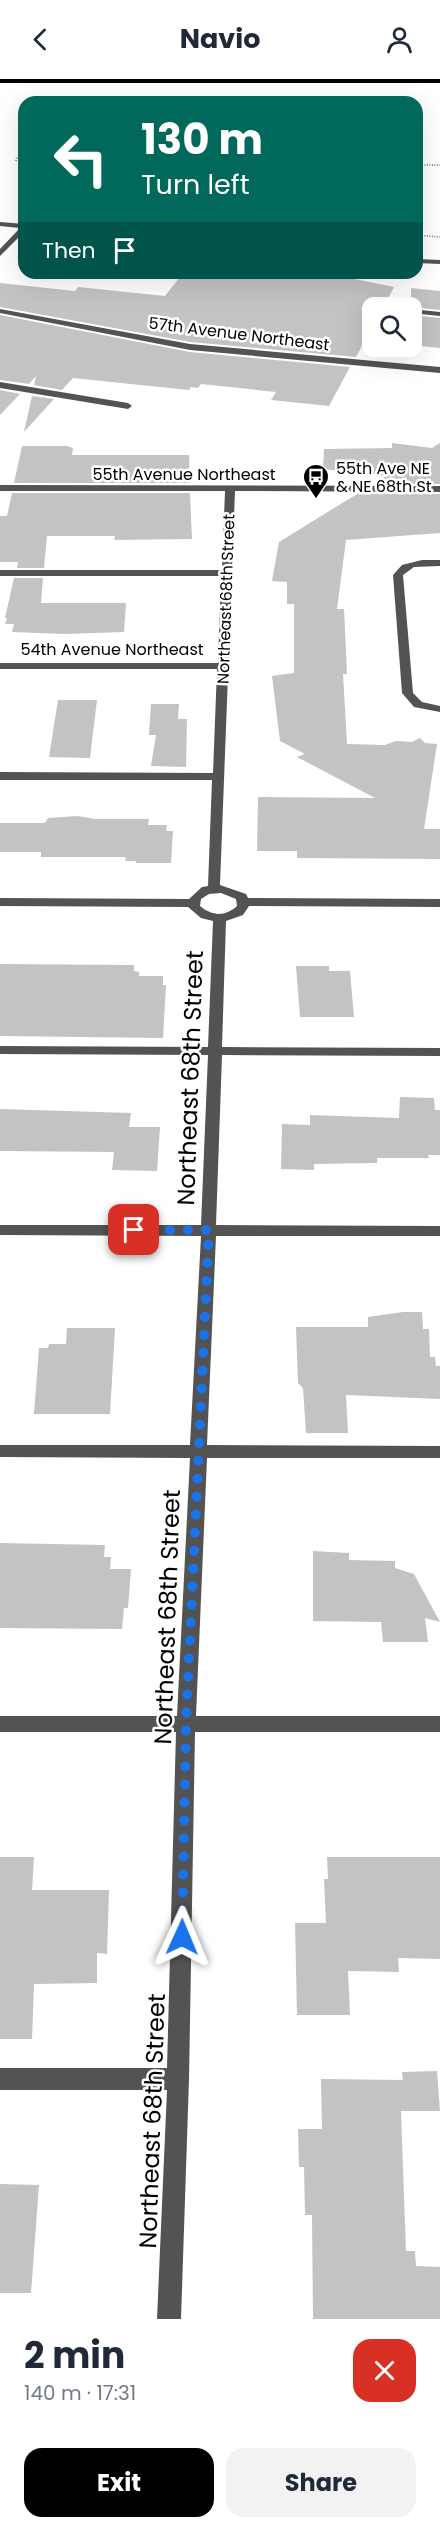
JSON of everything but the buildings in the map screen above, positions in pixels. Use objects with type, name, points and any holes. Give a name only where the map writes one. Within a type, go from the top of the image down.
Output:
[{"type":"main road","points":[[0,81],[440,81]]},
{"type":"street","points":[[0,224],[18,226]]},
{"type":"street","points":[[0,254],[18,234]]},
{"type":"street","points":[[423,261],[440,262]]},
{"type":"street","name":"57th Avenue Northeast","points":[[0,311],[190,346],[440,370]]},
{"type":"street","points":[[422,312],[440,314]]},
{"type":"street","points":[[0,385],[128,406]]},
{"type":"street","name":"55th Avenue Northeast","points":[[0,488],[440,489]]},
{"type":"street","name":"Northeast 68th Street","points":[[214,889],[230,489]]},
{"type":"street","points":[[440,563],[410,565],[400,570],[398,575],[408,693],[413,702],[424,707],[440,709]]},
{"type":"street","points":[[0,573],[225,573]]},
{"type":"street","name":"54th Avenue Northeast","points":[[0,666],[224,666]]},
{"type":"street","points":[[0,776],[219,777]]},
{"type":"street","points":[[193,903],[199,893],[214,889],[231,890],[238,894],[244,902]]},
{"type":"street","points":[[0,902],[193,903]]},
{"type":"street","points":[[244,902],[440,903]]},
{"type":"street","points":[[193,903],[198,912],[220,918],[240,911],[244,902]]},
{"type":"street","name":"Northeast 68th Street","points":[[169,2319],[178,2079],[186,1724],[209,1230],[220,918]]},
{"type":"street","points":[[0,1050],[440,1052]]},
{"type":"street","points":[[0,1230],[440,1230]]},
{"type":"street","points":[[0,1451],[440,1452]]},
{"type":"street","points":[[0,1724],[440,1724]]},
{"type":"street","points":[[0,2079],[178,2079]]},
{"type":"path","points":[[16,161],[17,156]]},
{"type":"path","points":[[423,165],[440,165]]},
{"type":"path","points":[[423,236],[440,237]]},
{"type":"place","name":"55th Ave NE & NE 68th St","points":[[316,500]]},
{"type":"route","points":[[134,1230],[209,1230],[186,1724],[182,1937]]}]
